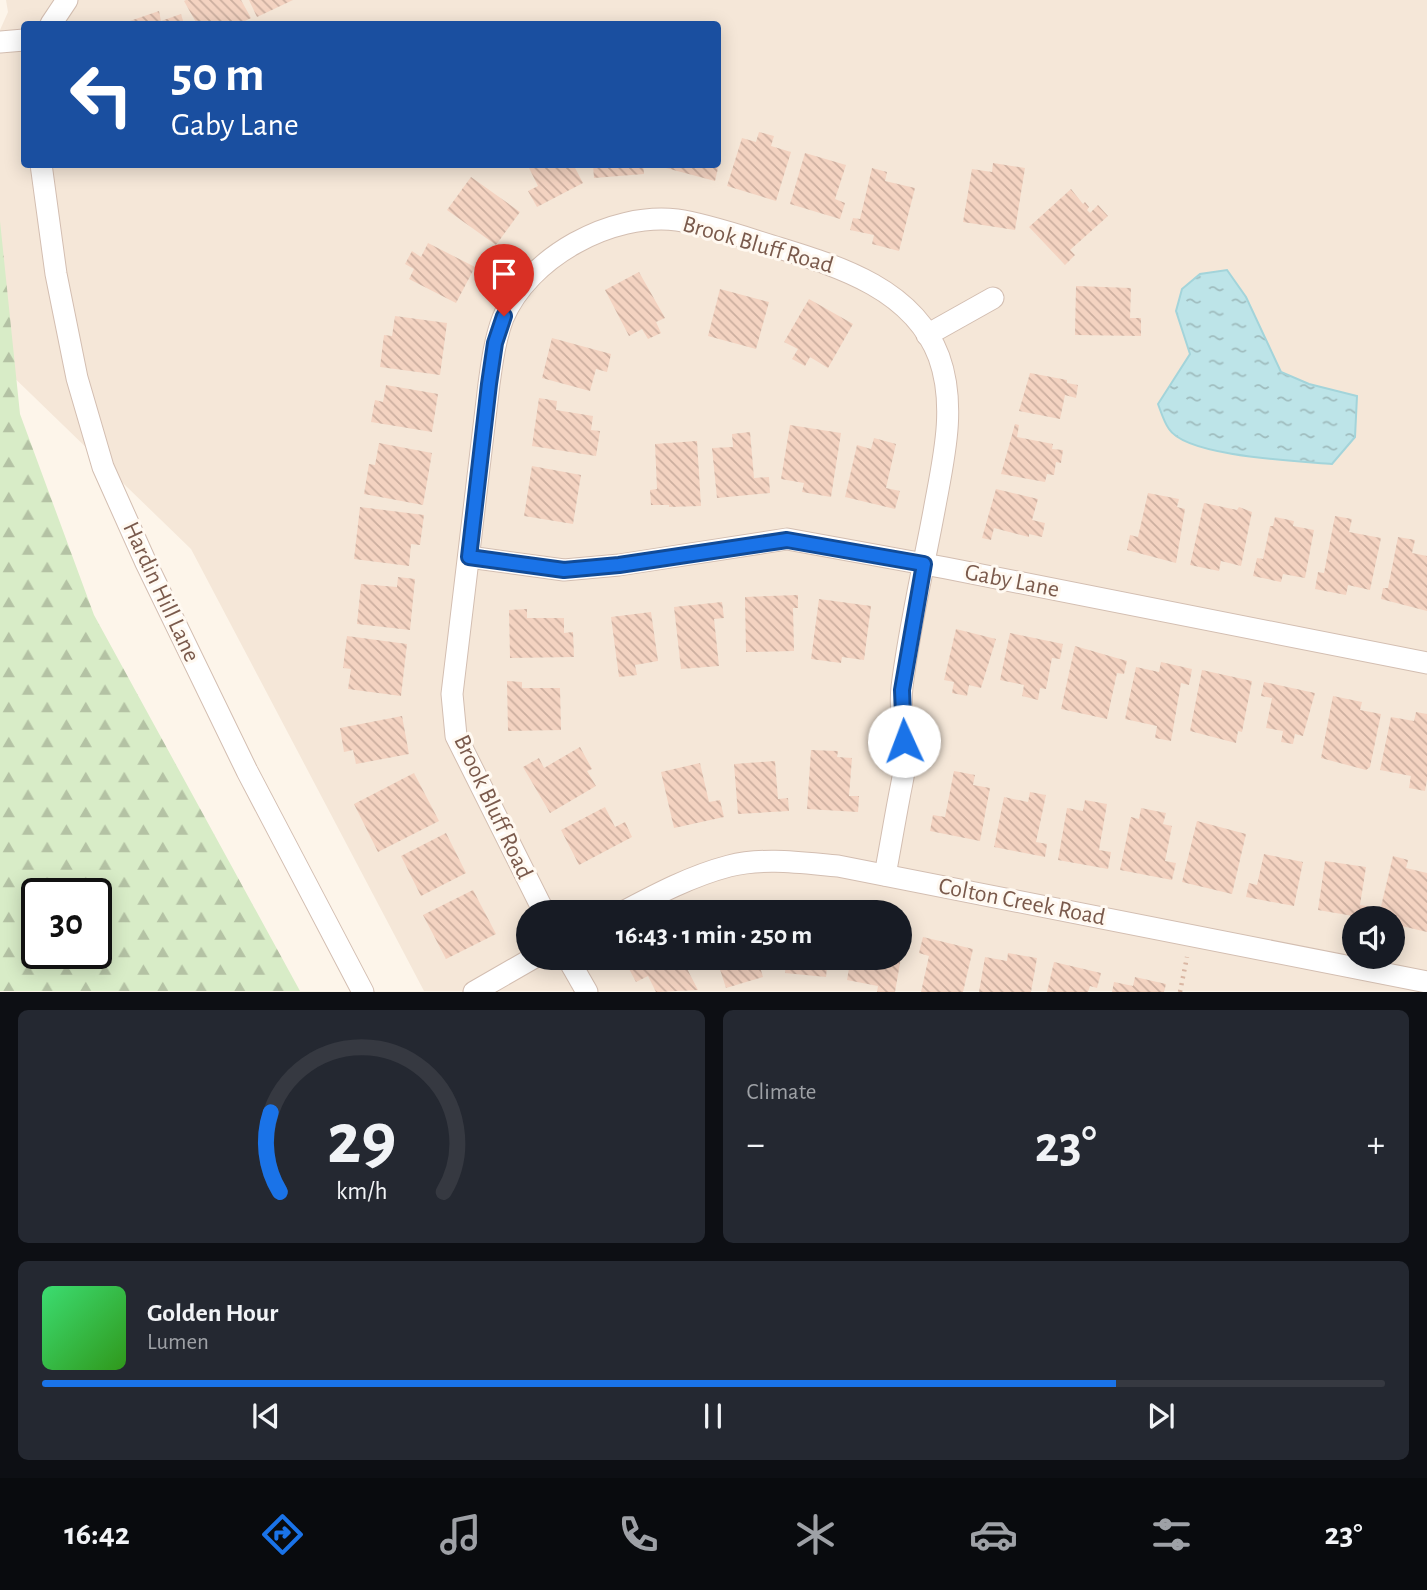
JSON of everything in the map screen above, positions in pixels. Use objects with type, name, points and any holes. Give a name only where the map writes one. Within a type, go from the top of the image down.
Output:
[{"type":"street","points":[[53,21],[67,0]]},
{"type":"street","points":[[0,42],[21,41]]},
{"type":"street","name":"Hardin Hill Lane","points":[[42,168],[56,274],[77,378],[103,467],[146,563],[247,771],[363,992]]},
{"type":"street","name":"Brook Bluff Road","points":[[538,900],[456,736],[452,694],[495,343],[504,316],[530,279],[553,256],[606,228],[647,220],[678,220],[834,264],[873,283],[909,313],[927,335],[939,358],[949,410],[944,455],[902,690],[905,762],[885,875]]},
{"type":"street","points":[[927,335],[993,299]]},
{"type":"street","name":"Gaby Lane","points":[[469,557],[564,570],[619,565],[787,540],[924,564],[1427,663]]},
{"type":"street","name":"Colton Creek Road","points":[[646,900],[672,886],[731,866],[784,862],[838,866],[1427,982]]},
{"type":"street","points":[[474,992],[516,968]]},
{"type":"street","points":[[574,970],[587,992]]},
{"type":"path","points":[[1180,992],[1187,956]]},
{"type":"shaded area","points":[[6,0],[1427,0],[1427,991],[424,991],[191,549],[0,364],[0,30],[8,12]]},
{"type":"green space","points":[[0,221],[20,414],[94,615],[300,991],[0,991]]},
{"type":"water","points":[[1227,270],[1246,297],[1281,372],[1309,384],[1357,396],[1355,437],[1332,464],[1220,452],[1197,446],[1169,429],[1158,404],[1190,354],[1176,311],[1182,289],[1200,274]]},
{"type":"building","points":[[241,0],[251,18],[245,21],[195,21],[184,1]]},
{"type":"building","points":[[249,0],[293,0],[257,17]]},
{"type":"building","points":[[159,11],[161,21],[130,21]]},
{"type":"building","points":[[181,14],[183,21],[161,21]]},
{"type":"building","points":[[759,132],[774,136],[771,146],[791,152],[776,201],[727,186],[742,138],[756,142]]},
{"type":"building","points":[[805,153],[846,165],[835,199],[845,203],[840,219],[790,204]]},
{"type":"building","points":[[993,163],[1025,168],[1015,230],[963,222],[972,169],[992,172]]},
{"type":"building","points":[[529,168],[575,168],[583,183],[537,207],[528,191],[538,186]]},
{"type":"building","points":[[593,168],[643,168],[644,174],[594,178]]},
{"type":"building","points":[[666,168],[718,168],[715,181]]},
{"type":"building","points":[[872,168],[887,172],[885,181],[915,188],[899,251],[872,244],[874,235],[850,230],[853,218],[860,219]]},
{"type":"building","points":[[471,177],[520,212],[496,245],[447,210]]},
{"type":"building","points":[[1071,189],[1083,204],[1085,202],[1089,207],[1087,210],[1090,213],[1098,205],[1108,216],[1070,250],[1075,255],[1065,265],[1029,227]]},
{"type":"building","points":[[428,243],[475,267],[456,303],[409,279],[414,269],[405,264],[412,251],[421,257]]},
{"type":"building","points":[[639,272],[665,318],[656,322],[661,333],[648,339],[642,329],[629,336],[605,290]]},
{"type":"building","points":[[1076,286],[1131,288],[1130,318],[1141,318],[1141,336],[1075,335]]},
{"type":"building","points":[[720,289],[769,302],[756,349],[708,336]]},
{"type":"building","points":[[809,299],[853,324],[828,368],[810,357],[805,366],[792,359],[798,349],[784,342]]},
{"type":"building","points":[[395,316],[447,323],[440,375],[380,367],[384,335],[392,336]]},
{"type":"building","points":[[552,338],[611,354],[607,372],[596,369],[590,391],[542,378]]},
{"type":"building","points":[[1030,373],[1067,380],[1067,383],[1078,385],[1076,398],[1065,395],[1060,419],[1019,411]]},
{"type":"building","points":[[386,385],[438,394],[432,432],[371,422],[375,400],[383,402]]},
{"type":"building","points":[[539,398],[557,401],[556,410],[593,416],[591,430],[600,431],[596,456],[532,446]]},
{"type":"building","points":[[1015,424],[1019,425],[1017,437],[1053,444],[1052,449],[1063,450],[1061,463],[1056,462],[1054,475],[1047,474],[1045,482],[1001,474]]},
{"type":"building","points":[[790,425],[841,433],[831,497],[802,492],[804,483],[781,479]]},
{"type":"building","points":[[750,432],[754,478],[769,477],[770,493],[717,498],[712,448],[733,447],[732,434]]},
{"type":"building","points":[[874,438],[896,444],[886,488],[900,491],[895,509],[845,497],[857,445],[871,449]]},
{"type":"building","points":[[697,441],[701,506],[651,505],[650,490],[657,489],[655,444]]},
{"type":"building","points":[[379,443],[432,453],[423,505],[364,494],[369,464],[375,465]]},
{"type":"building","points":[[532,466],[581,475],[573,524],[524,516]]},
{"type":"building","points":[[996,489],[1038,499],[1032,520],[1045,523],[1042,537],[1029,534],[1029,537],[994,528],[991,540],[982,538]]},
{"type":"building","points":[[1148,493],[1179,499],[1177,507],[1185,509],[1176,563],[1127,550],[1130,535],[1138,537]]},
{"type":"building","points":[[1204,503],[1237,510],[1239,507],[1252,512],[1241,566],[1221,561],[1219,571],[1190,565]]},
{"type":"building","points":[[360,507],[424,515],[420,545],[411,544],[409,566],[354,559]]},
{"type":"building","points":[[1335,516],[1352,519],[1349,532],[1381,538],[1370,590],[1348,585],[1346,595],[1315,589],[1318,572],[1324,573]]},
{"type":"building","points":[[1275,517],[1294,521],[1293,526],[1314,530],[1305,578],[1283,574],[1281,582],[1253,576],[1257,558],[1263,559],[1270,526],[1273,526]]},
{"type":"building","points":[[1398,537],[1415,540],[1412,553],[1427,556],[1427,611],[1381,599],[1383,588],[1388,588]]},
{"type":"building","points":[[398,577],[415,579],[410,630],[357,624],[361,584],[397,587]]},
{"type":"building","points":[[798,595],[798,608],[793,608],[794,651],[746,652],[745,597]]},
{"type":"building","points":[[819,599],[871,606],[864,660],[842,657],[841,663],[811,659]]},
{"type":"building","points":[[722,602],[724,618],[714,619],[719,666],[681,669],[674,607]]},
{"type":"building","points":[[527,609],[527,618],[564,618],[564,633],[573,632],[574,657],[510,658],[509,610]]},
{"type":"building","points":[[651,612],[658,661],[635,665],[637,675],[619,677],[611,617]]},
{"type":"building","points":[[956,629],[996,639],[981,688],[969,685],[967,696],[952,693],[954,682],[944,680]]},
{"type":"building","points":[[1010,633],[1063,644],[1060,659],[1052,658],[1046,689],[1040,688],[1038,700],[1022,696],[1024,685],[1000,680]]},
{"type":"building","points":[[347,636],[407,644],[401,696],[348,689],[351,669],[343,668]]},
{"type":"building","points":[[1075,646],[1127,661],[1124,674],[1117,673],[1107,719],[1061,709]]},
{"type":"building","points":[[1161,662],[1192,669],[1189,685],[1181,683],[1171,741],[1155,738],[1157,726],[1125,719],[1136,667],[1159,672]]},
{"type":"building","points":[[1202,670],[1252,681],[1242,732],[1238,731],[1236,743],[1190,731]]},
{"type":"building","points":[[507,681],[522,682],[522,688],[560,688],[561,730],[508,731]]},
{"type":"building","points":[[1264,682],[1315,693],[1303,736],[1295,734],[1293,744],[1281,742],[1283,731],[1266,728],[1272,698],[1261,696]]},
{"type":"building","points":[[1333,696],[1362,702],[1360,710],[1381,714],[1370,767],[1366,770],[1321,758]]},
{"type":"building","points":[[1416,712],[1427,714],[1425,791],[1409,788],[1411,776],[1380,770],[1391,717],[1414,721]]},
{"type":"building","points":[[402,716],[409,754],[356,764],[353,750],[344,752],[340,728]]},
{"type":"building","points":[[580,747],[592,769],[587,771],[596,786],[550,813],[523,767],[539,758],[544,768]]},
{"type":"building","points":[[811,750],[838,751],[837,757],[852,758],[849,796],[859,796],[858,812],[807,809]]},
{"type":"building","points":[[775,761],[778,799],[788,798],[789,811],[738,814],[734,764]]},
{"type":"building","points":[[700,763],[709,802],[720,800],[724,817],[674,828],[661,772]]},
{"type":"building","points":[[954,771],[975,775],[973,785],[990,788],[980,841],[930,831],[933,815],[945,817]]},
{"type":"building","points":[[414,773],[439,821],[378,852],[354,804]]},
{"type":"building","points":[[1030,792],[1046,795],[1036,842],[1047,844],[1045,857],[994,847],[1004,797],[1028,802]]},
{"type":"building","points":[[1085,800],[1107,804],[1099,850],[1111,852],[1108,869],[1058,860],[1067,808],[1083,811]]},
{"type":"building","points":[[605,807],[615,827],[625,822],[632,837],[579,865],[561,830]]},
{"type":"building","points":[[1141,808],[1166,813],[1163,824],[1172,826],[1165,861],[1176,863],[1172,880],[1120,870],[1131,817],[1139,819]]},
{"type":"building","points":[[1197,821],[1246,834],[1232,894],[1182,882]]},
{"type":"building","points":[[446,833],[466,873],[421,896],[401,856]]},
{"type":"building","points":[[1264,854],[1303,862],[1294,906],[1246,897],[1249,883],[1257,885]]},
{"type":"building","points":[[1393,856],[1408,860],[1406,868],[1427,873],[1427,932],[1405,927],[1405,906],[1381,906]]},
{"type":"building","points":[[1325,861],[1366,867],[1360,905],[1367,906],[1342,906],[1342,914],[1318,910]]},
{"type":"building","points":[[473,890],[496,934],[446,959],[423,915]]},
{"type":"building","points":[[923,937],[973,949],[963,992],[921,992],[929,956],[919,953]]},
{"type":"building","points":[[1008,953],[1037,958],[1031,992],[979,992],[985,957],[1007,961]]},
{"type":"building","points":[[1054,962],[1101,973],[1097,988],[1090,986],[1088,992],[1047,992]]},
{"type":"building","points":[[630,970],[688,970],[698,990],[656,992],[648,976],[636,982]]},
{"type":"building","points":[[720,970],[761,970],[763,977],[726,988]]},
{"type":"building","points":[[785,970],[827,970],[826,977],[785,973]]},
{"type":"building","points":[[849,970],[899,970],[895,992],[877,992],[878,986],[847,980]]},
{"type":"building","points":[[1135,977],[1166,984],[1164,992],[1112,992],[1114,982],[1133,986]]},
{"type":"route","points":[[504,316],[495,343],[489,384],[469,557],[564,570],[619,565],[787,540],[924,564],[902,690],[904,741]]}]
